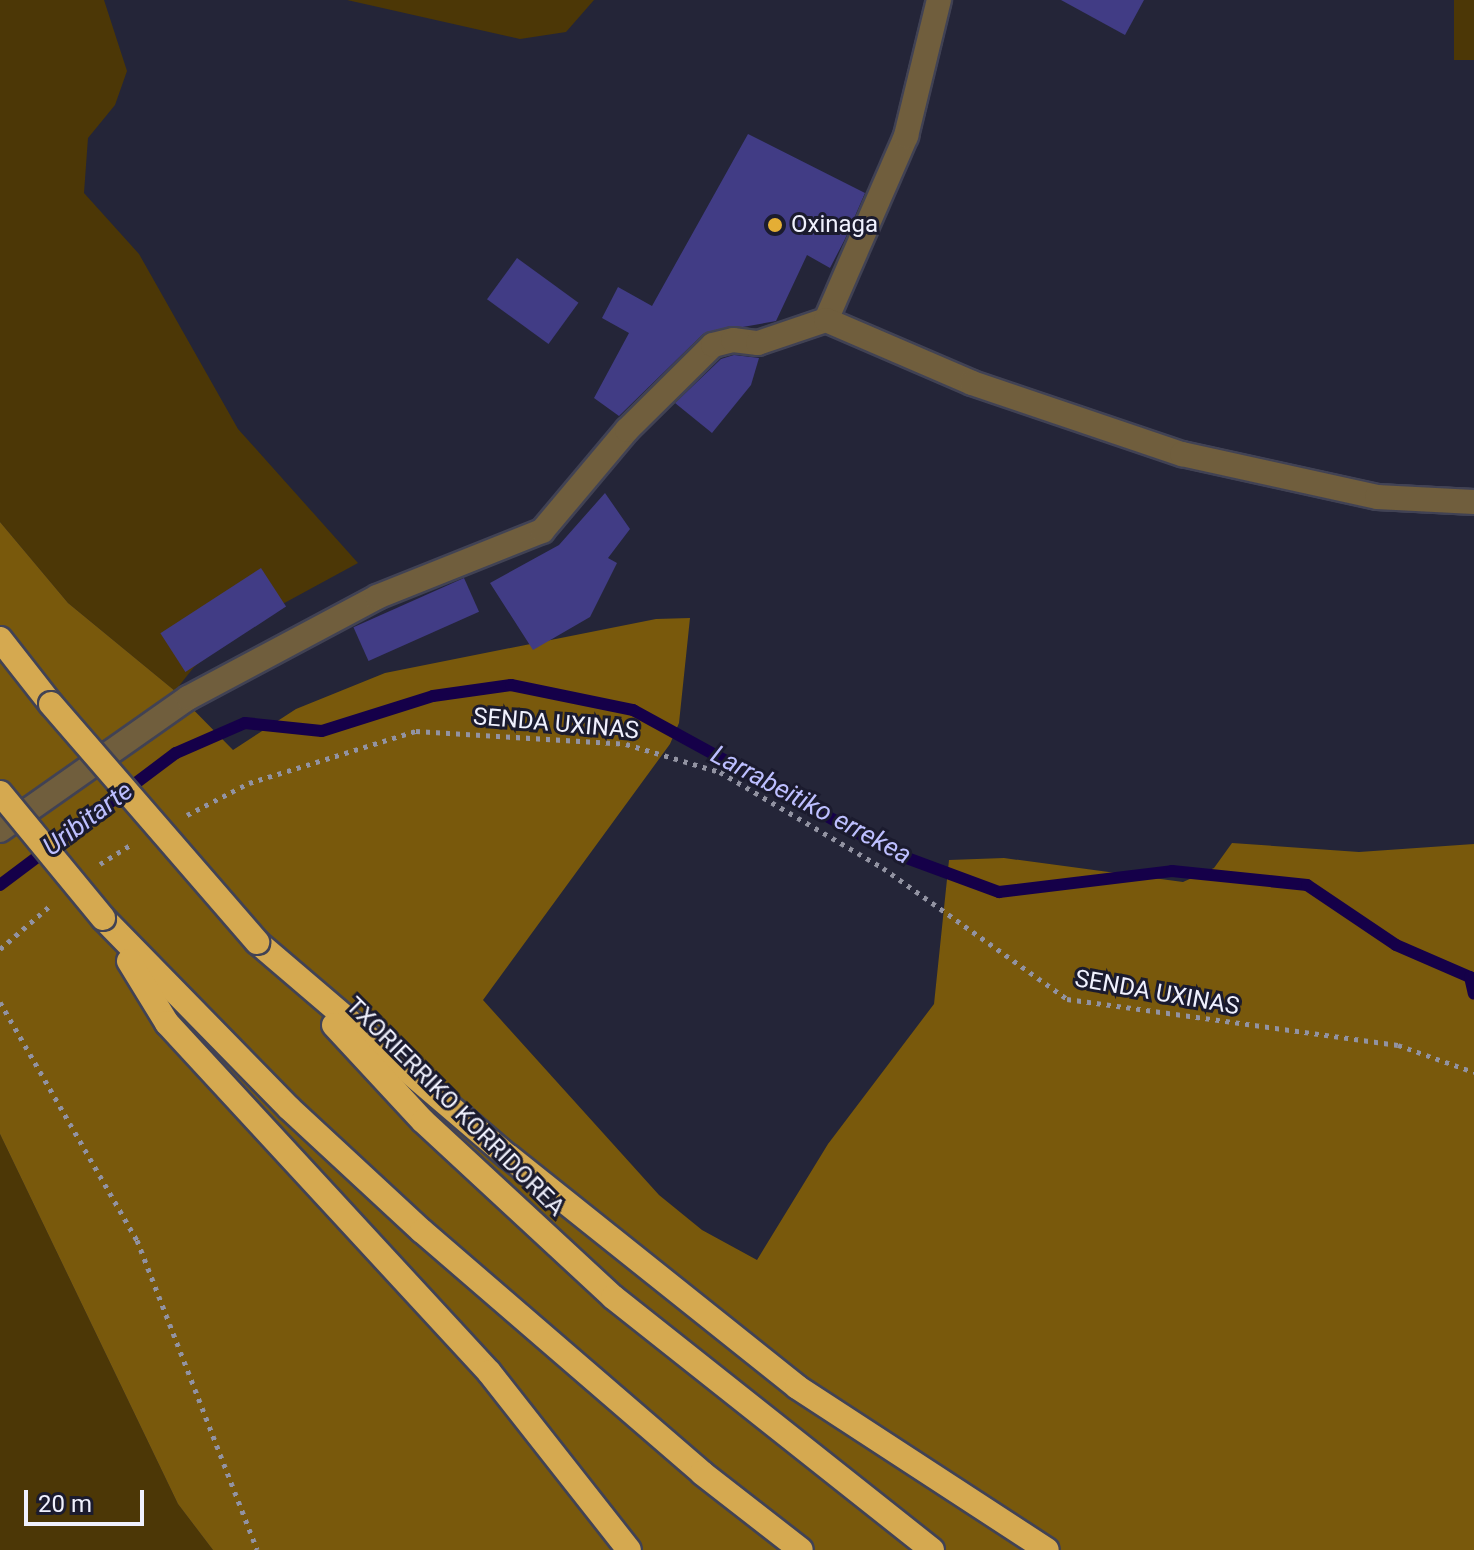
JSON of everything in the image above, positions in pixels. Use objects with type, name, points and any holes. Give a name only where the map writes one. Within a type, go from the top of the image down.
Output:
[{"type":"highway","name":"TXORIERRIKO KORRIDOREA","points":[[0,639],[51,704],[257,942],[423,1121],[537,1231],[756,1416],[932,1550]]},
{"type":"highway","points":[[0,793],[103,918],[184,1003],[463,1268],[801,1550]]},
{"type":"highway","points":[[103,918],[167,1023],[489,1372],[629,1550]]},
{"type":"highway","points":[[257,942],[508,1156],[797,1387],[1047,1550]]},
{"type":"street","points":[[826,320],[906,136],[939,0]]},
{"type":"street","points":[[0,830],[188,698],[377,597],[542,531],[627,430],[713,345],[770,340],[826,320],[972,383],[1182,454],[1377,497],[1474,502]]},
{"type":"path","name":"SENDA UXINAS","points":[[180,819],[249,783],[416,731],[626,744],[720,772],[883,868],[1067,999],[1398,1045],[1474,1072]]},
{"type":"path","points":[[89,873],[139,840]]},
{"type":"path","points":[[0,949],[57,900]]},
{"type":"path","points":[[0,1002],[137,1240],[257,1550]]},
{"type":"shaded area","points":[[0,0],[104,0],[127,71],[115,105],[88,138],[84,193],[139,254],[238,429],[358,563],[253,620],[194,667],[175,691],[68,603],[0,522]]},
{"type":"shaded area","points":[[347,0],[594,0],[566,32],[520,39]]},
{"type":"shaded area","points":[[1454,0],[1474,0],[1474,60],[1454,60]]},
{"type":"shaded area","points":[[0,522],[68,603],[175,691],[233,750],[296,709],[385,673],[656,619],[690,618],[679,723],[670,744],[483,1000],[659,1195],[702,1230],[757,1260],[828,1144],[934,1004],[949,860],[1004,858],[1183,882],[1214,868],[1232,843],[1359,852],[1474,844],[1474,1550],[213,1550],[178,1504],[0,1134]]},
{"type":"shaded area","points":[[0,1134],[178,1504],[213,1550],[0,1550]]},
{"type":"building","points":[[1061,0],[1144,0],[1125,35]]},
{"type":"building","name":"Oxinaga","points":[[748,134],[865,193],[845,239],[830,268],[807,255],[776,321],[703,334],[619,416],[594,398],[629,333],[602,318],[618,287],[652,306]]},
{"type":"building","points":[[517,258],[578,303],[549,344],[487,299]]},
{"type":"building","points":[[734,355],[759,358],[751,385],[712,433],[675,403],[721,359]]},
{"type":"building","points":[[605,493],[630,529],[608,558],[617,563],[590,617],[533,650],[490,583],[559,545]]},
{"type":"building","points":[[261,568],[286,607],[185,672],[160,633]]},
{"type":"building","points":[[464,578],[479,612],[369,661],[353,627]]},
{"type":"waterway","name":"Larrabeitiko errekea","points":[[0,885],[176,753],[245,723],[322,731],[433,696],[511,685],[633,710],[896,854],[999,892],[1172,871],[1307,885],[1396,945],[1470,977],[1474,994]]},
{"type":"place","name":"Oxinaga","points":[[775,225]]},
{"type":"water label","name":"Uribitarte","points":[[88,819]]}]
